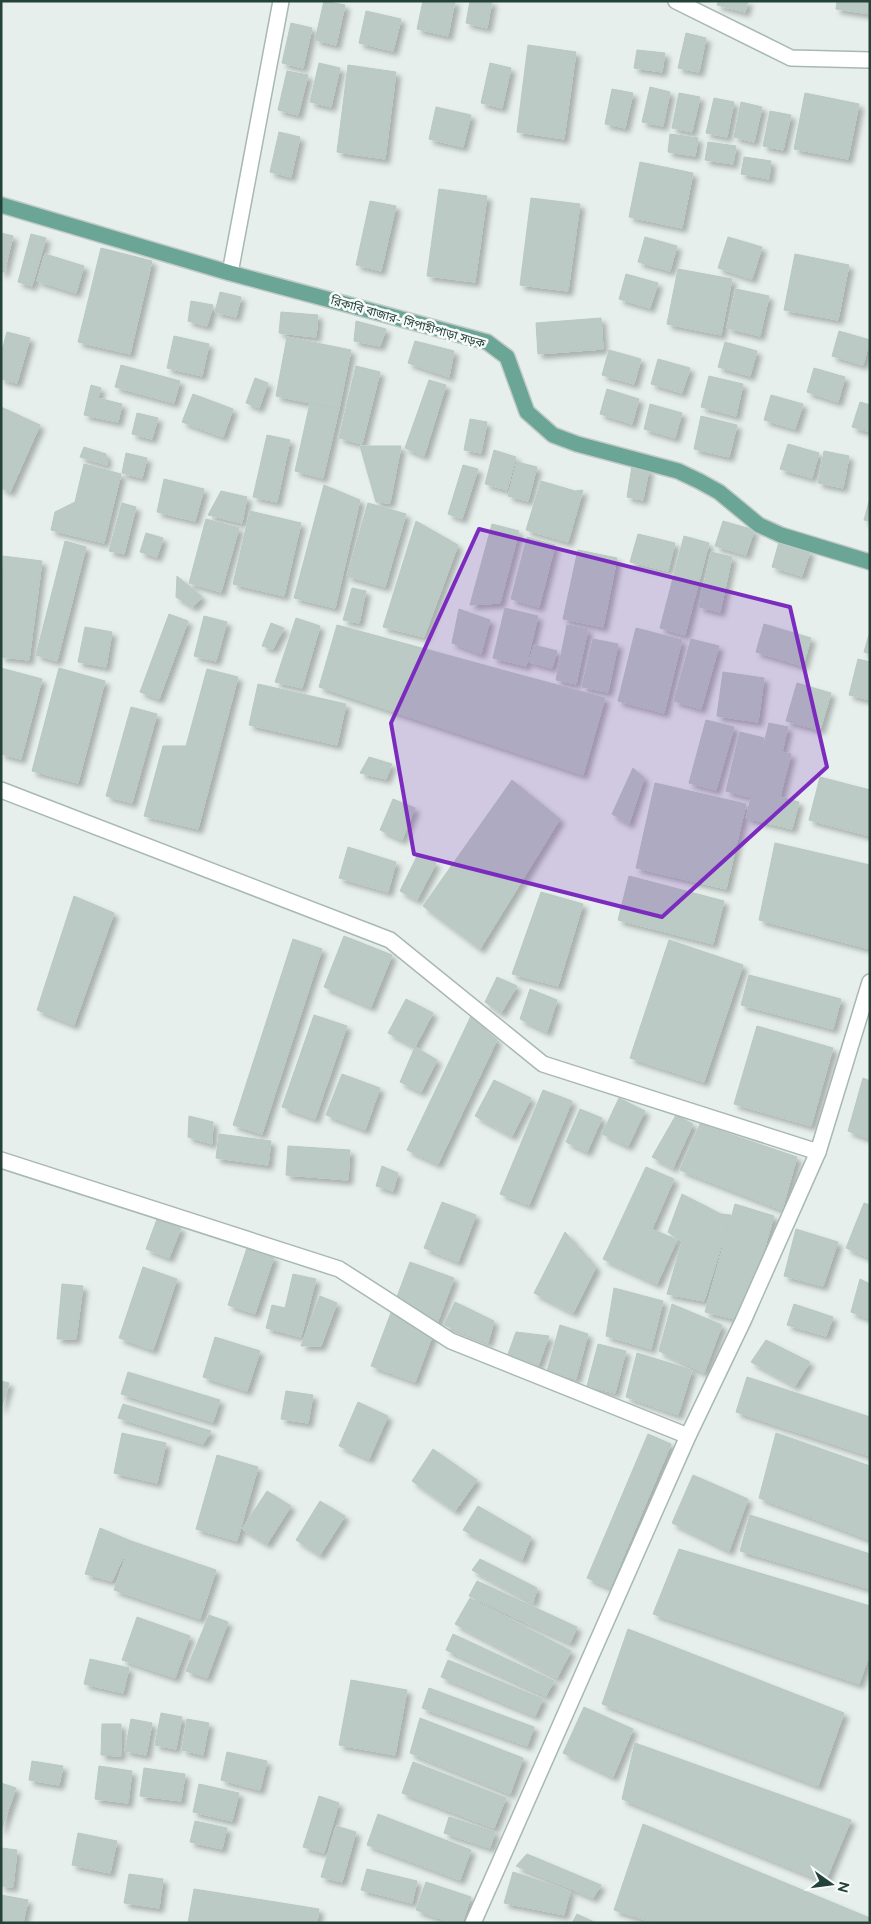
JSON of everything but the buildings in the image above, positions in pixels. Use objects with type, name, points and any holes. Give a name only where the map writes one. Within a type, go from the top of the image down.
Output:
[{"type":"main road","name":"রিকাবি বাজার- সিপাহীপাড়া সড়ক","points":[[1,205],[230,273],[487,342],[507,357],[527,412],[552,435],[577,444],[678,471],[719,492],[759,525],[781,535],[870,562]]},
{"type":"street","points":[[230,273],[281,1]]},
{"type":"street","points":[[676,1],[791,58],[870,60]]},
{"type":"street","points":[[1,790],[390,940],[543,1064],[818,1152]]},
{"type":"street","points":[[473,1923],[688,1436],[743,1321],[818,1152],[870,982]]},
{"type":"street","points":[[1,1160],[339,1269],[451,1342],[688,1436]]},
{"type":"highlighted area","points":[[479,529],[790,607],[827,767],[662,917],[414,854],[391,723]]}]
